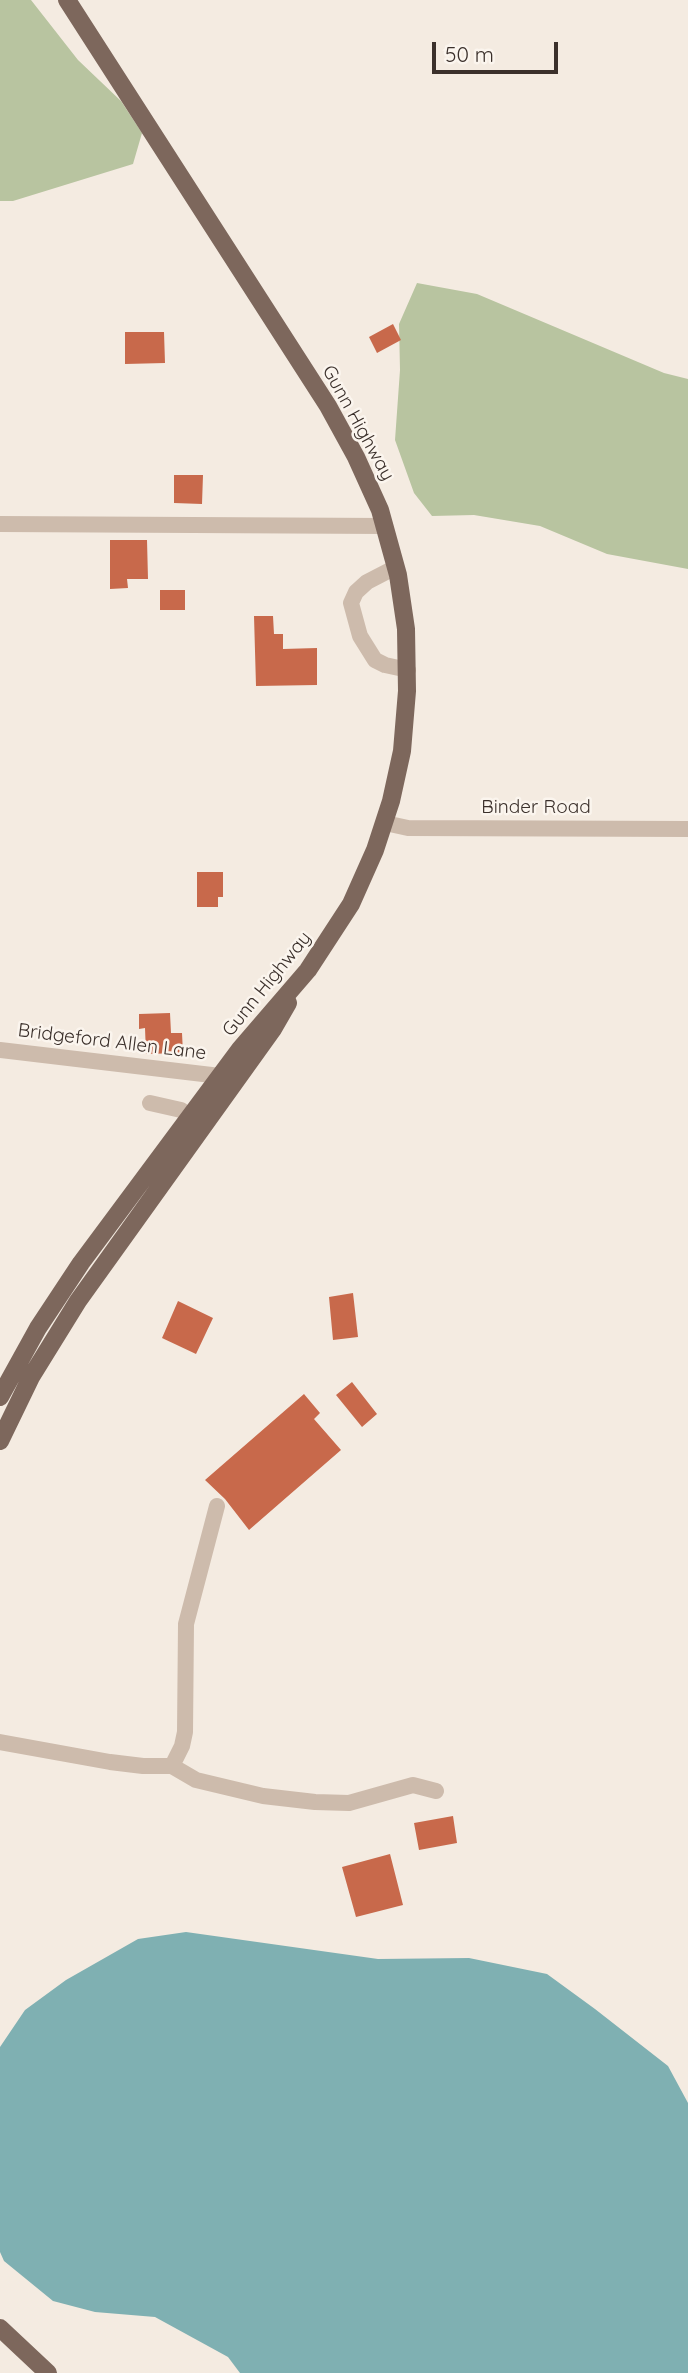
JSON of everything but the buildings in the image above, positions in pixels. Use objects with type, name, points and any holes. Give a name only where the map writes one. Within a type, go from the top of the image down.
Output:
[{"type":"main road","name":"Gunn Highway","points":[[0,1397],[7,1366],[38,1328],[81,1263],[197,1121],[220,1076],[261,1022],[308,970],[351,904],[385,823],[402,751],[408,670],[406,629],[396,566],[369,483],[328,406],[67,0]]},
{"type":"main road","points":[[0,1441],[31,1377],[106,1260],[197,1121],[273,1029],[308,970]]},
{"type":"main road","points":[[7,1366],[31,1377]]},
{"type":"main road","points":[[0,2328],[48,2373]]},
{"type":"street","points":[[0,524],[385,526]]},
{"type":"street","points":[[396,566],[367,582],[356,592],[351,603],[360,636],[375,660],[408,670]]},
{"type":"street","name":"Binder Road","points":[[385,823],[408,828],[688,829]]},
{"type":"street","name":"Bridgeford Allen Lane","points":[[0,1050],[220,1076]]},
{"type":"street","points":[[149,1103],[171,1106],[197,1121]]},
{"type":"street","points":[[172,1766],[182,1746],[185,1732],[186,1624],[217,1506]]},
{"type":"street","points":[[0,1742],[110,1762],[172,1766],[196,1780],[263,1796],[315,1802],[349,1803],[413,1785],[436,1791]]},
{"type":"green space","points":[[0,0],[31,0],[78,60],[121,101],[142,133],[133,164],[13,201],[0,201]]},
{"type":"green space","points":[[417,283],[477,294],[664,373],[688,379],[688,569],[607,554],[540,526],[474,515],[432,516],[414,493],[395,440],[400,370],[399,324]]},
{"type":"water","points":[[186,1932],[378,1959],[469,1958],[547,1974],[668,2066],[688,2103],[688,2373],[240,2373],[228,2357],[155,2317],[95,2312],[53,2301],[4,2261],[0,2252],[0,2047],[25,2010],[66,1980],[138,1939]]}]
